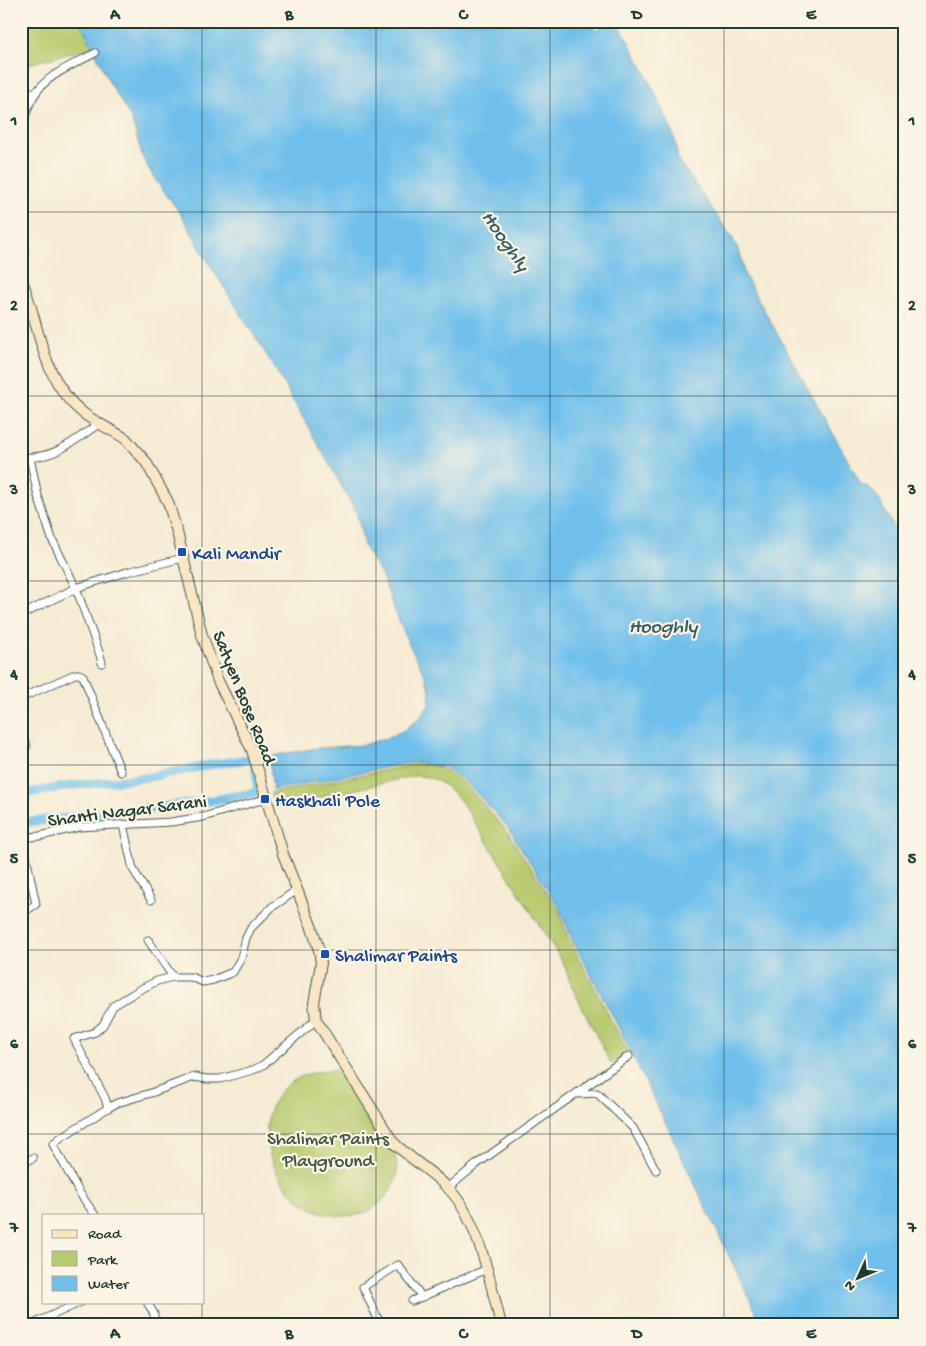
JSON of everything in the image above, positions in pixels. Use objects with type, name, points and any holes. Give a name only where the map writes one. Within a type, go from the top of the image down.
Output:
[{"type":"main road","name":"Satyen Bose Road","points":[[21,278],[26,311],[61,388],[83,413],[126,439],[146,462],[168,502],[202,635],[215,673],[252,750],[283,854],[316,943],[321,963],[314,1003],[316,1020]]},
{"type":"main road","points":[[316,1020],[388,1136],[408,1157],[435,1175],[463,1206],[473,1226],[487,1269],[501,1325]]},
{"type":"street","points":[[21,136],[22,123],[35,92],[50,77],[95,52]]},
{"type":"street","points":[[21,92],[35,92]]},
{"type":"street","points":[[21,181],[24,253],[21,260]]},
{"type":"street","points":[[21,457],[47,456],[63,448],[100,423]]},
{"type":"street","points":[[30,458],[38,496],[52,539],[76,588],[102,662]]},
{"type":"street","points":[[21,615],[76,588],[127,572],[183,558]]},
{"type":"street","points":[[21,698],[75,674],[83,676],[121,772]]},
{"type":"street","points":[[21,736],[28,746]]},
{"type":"street","name":"Shanti Nagar Sarani","points":[[22,838],[79,828],[203,818],[265,796]]},
{"type":"street","points":[[123,825],[133,869],[151,900]]},
{"type":"street","points":[[21,914],[36,904],[22,838]]},
{"type":"street","points":[[108,1108],[105,1098],[74,1039],[95,1032],[103,1025],[113,1006],[157,981],[173,977],[191,977],[203,982],[233,972],[241,958],[246,938],[251,928],[272,907],[297,890]]},
{"type":"street","points":[[148,940],[173,977]]},
{"type":"street","points":[[94,1214],[79,1192],[53,1144],[117,1103],[194,1077],[220,1079],[253,1070],[263,1065],[316,1020]]},
{"type":"street","points":[[448,1188],[477,1164],[629,1056]]},
{"type":"street","points":[[576,1094],[597,1093],[633,1128],[656,1170]]},
{"type":"street","points":[[21,1164],[33,1158]]},
{"type":"street","points":[[378,1319],[364,1287],[398,1266],[422,1297]]},
{"type":"street","points":[[412,1301],[487,1269]]},
{"type":"street","points":[[31,1325],[77,1304]]},
{"type":"street","points":[[148,1304],[154,1314],[154,1325]]},
{"type":"green space","points":[[21,21],[80,21],[94,47],[21,66]]},
{"type":"green space","points":[[417,764],[440,767],[464,783],[506,830],[559,911],[568,937],[628,1052],[611,1064],[572,987],[564,964],[463,804],[448,788],[436,780],[414,776],[274,808],[271,793]]},
{"type":"green space","name":"Shalimar Paints Playground","points":[[333,1070],[345,1075],[350,1081],[384,1131],[396,1158],[396,1178],[387,1195],[373,1208],[364,1213],[354,1215],[343,1216],[320,1212],[300,1201],[284,1183],[273,1163],[267,1140],[268,1118],[276,1097],[293,1081],[302,1076]]},
{"type":"water","name":"Hooghly","points":[[80,21],[591,21],[596,30],[604,25],[602,21],[617,21],[644,70],[668,121],[675,140],[678,160],[731,236],[740,253],[744,274],[861,484],[870,488],[878,498],[905,548],[905,1325],[762,1325],[659,1109],[572,939],[560,909],[507,826],[465,781],[445,767],[417,762],[273,790],[269,756],[319,748],[364,745],[389,737],[403,731],[420,718],[429,705],[430,690],[425,675],[407,640],[382,576],[364,546],[357,513],[273,365],[207,260],[181,214],[154,178],[143,158],[131,118],[110,83]]},
{"type":"waterway","points":[[21,794],[76,785],[150,777],[255,758],[258,792],[203,802],[21,823]]},
{"type":"place","name":"Kali Mandir","points":[[182,552]]},
{"type":"place","name":"Haskhali Pole","points":[[265,799]]},
{"type":"place","name":"Shalimar Paints","points":[[325,954]]}]
